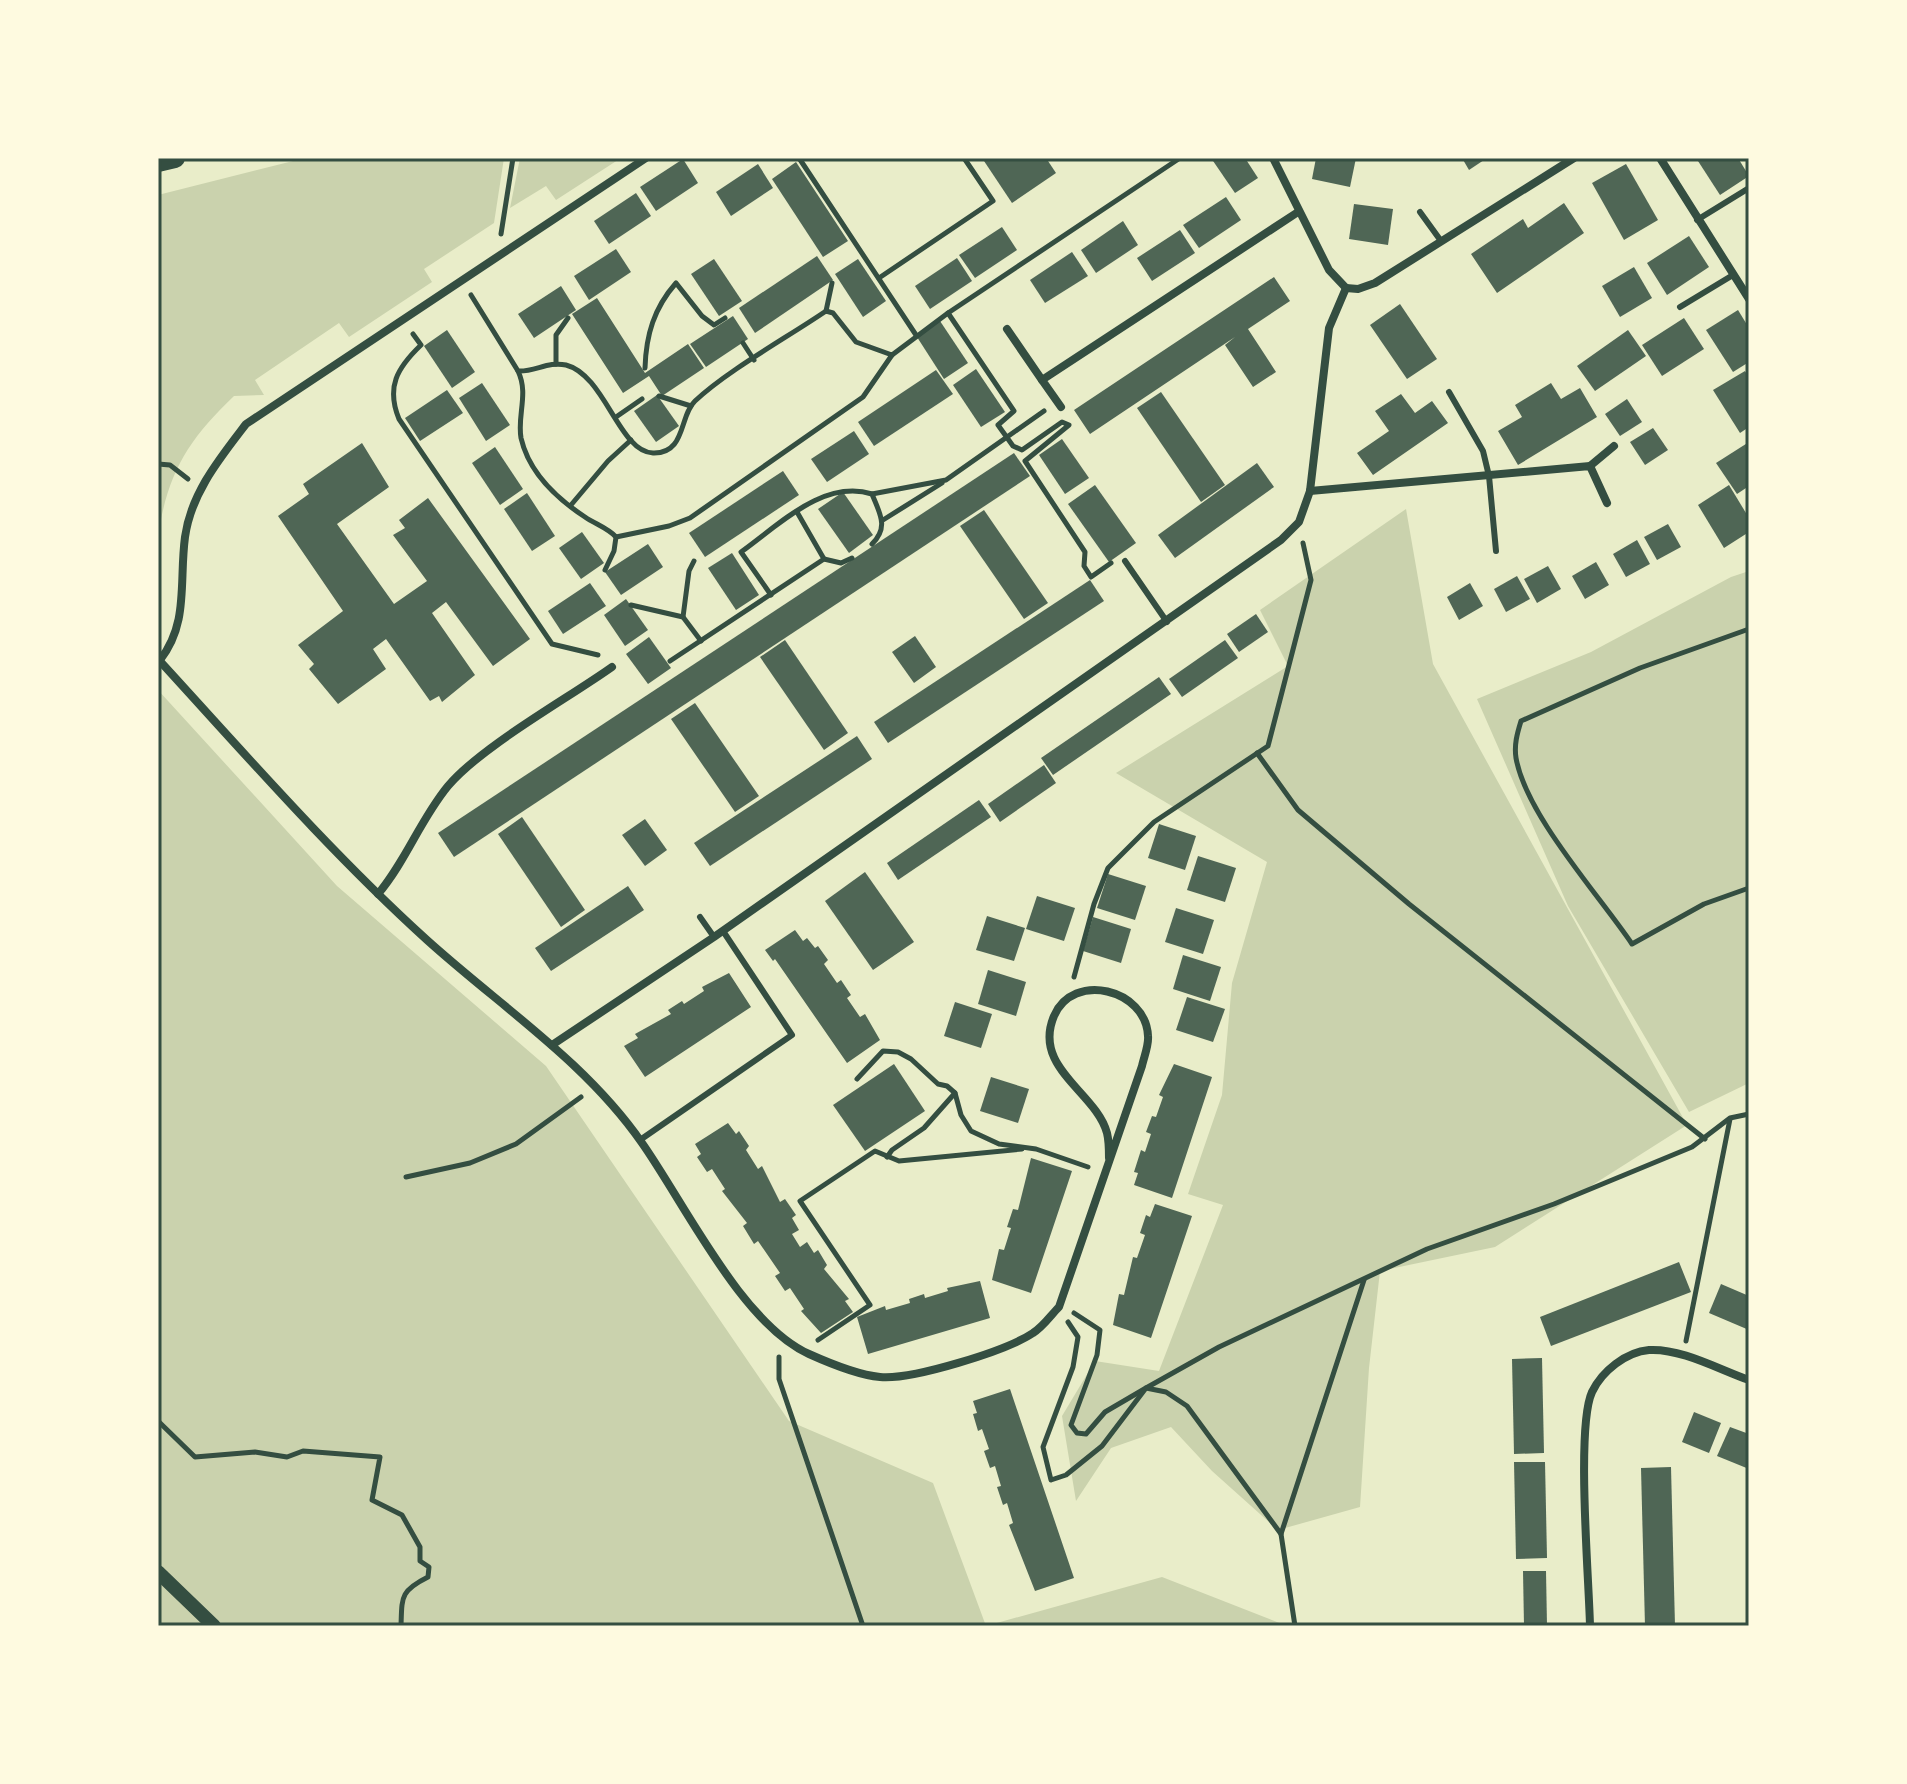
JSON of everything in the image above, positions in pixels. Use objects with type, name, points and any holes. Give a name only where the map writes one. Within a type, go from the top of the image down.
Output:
[{"type":"main road","points":[[158,162],[175,158]]},
{"type":"street","points":[[646,158],[246,424],[209,472],[201,490],[185,534],[180,626],[174,642],[159,660],[378,894],[552,1045],[595,1088],[640,1140],[751,1307],[779,1336],[803,1350],[880,1377],[919,1372],[997,1351],[1035,1332],[1059,1307],[1142,1066],[1148,1035],[1142,1015],[1127,998],[1109,990],[1087,989],[1069,998],[1054,1015],[1050,1039],[1055,1060],[1070,1085],[1096,1112],[1107,1133],[1109,1158]]},
{"type":"street","points":[[1273,158],[1329,270],[1346,288],[1358,289],[1375,283],[1574,158]]},
{"type":"street","points":[[1660,158],[1749,299]]},
{"type":"street","points":[[1042,380],[1298,212]]},
{"type":"street","points":[[552,1045],[723,931],[1281,540],[1299,522],[1310,491],[1329,328],[1346,288]]},
{"type":"street","points":[[1007,329],[1059,404]]},
{"type":"street","points":[[1310,491],[1590,466],[1614,446]]},
{"type":"street","points":[[1590,466],[1607,503]]},
{"type":"street","points":[[378,894],[404,860],[422,819],[451,783],[501,742],[612,667]]},
{"type":"street","points":[[1590,1626],[1586,1415],[1592,1393],[1618,1362],[1633,1353],[1652,1350],[1683,1357],[1749,1380]]},
{"type":"street","points":[[158,1572],[214,1626]]},
{"type":"lane","points":[[1697,220],[1749,188]]},
{"type":"lane","points":[[1420,212],[1441,241]]},
{"type":"lane","points":[[1680,307],[1733,275]]},
{"type":"lane","points":[[1449,392],[1475,433],[1489,476],[1496,551]]},
{"type":"lane","points":[[1125,561],[1167,622]]},
{"type":"lane","points":[[700,917],[714,937]]},
{"type":"lane","points":[[640,1140],[792,1035],[723,931]]},
{"type":"path","points":[[497,259],[513,158]]},
{"type":"path","points":[[812,158],[801,161],[916,335]]},
{"type":"path","points":[[879,278],[993,201],[964,158]]},
{"type":"path","points":[[463,281],[523,382],[520,431],[524,450],[542,483],[616,537],[657,529],[690,518],[863,397],[892,355],[916,335],[1180,158]]},
{"type":"path","points":[[645,368],[651,324],[663,298],[676,283],[702,316],[714,325],[725,318]]},
{"type":"path","points":[[518,371],[556,364],[584,375],[638,448],[652,454],[668,450],[680,438],[691,406],[826,311],[832,283]]},
{"type":"path","points":[[826,311],[833,313],[856,342],[892,355]]},
{"type":"path","points":[[948,313],[1014,411],[998,425],[1013,446],[1022,450],[1062,422]]},
{"type":"path","points":[[556,364],[556,335],[568,318]]},
{"type":"path","points":[[404,320],[421,345],[403,362],[393,382],[393,402],[399,419],[552,644],[606,657],[612,667]]},
{"type":"path","points":[[743,343],[754,360]]},
{"type":"path","points":[[659,396],[691,406]]},
{"type":"path","points":[[616,417],[642,399]]},
{"type":"path","points":[[883,520],[1059,404]]},
{"type":"path","points":[[1067,429],[1025,461],[1085,552],[1084,566],[1091,577],[1122,556],[1125,561]]},
{"type":"path","points":[[571,505],[608,461],[631,440]]},
{"type":"path","points":[[158,464],[170,465],[201,490]]},
{"type":"path","points":[[771,595],[741,552],[797,512],[834,490],[855,489],[872,494],[946,480]]},
{"type":"path","points":[[872,494],[883,520],[880,535],[872,544]]},
{"type":"path","points":[[797,512],[824,559],[841,563],[852,558]]},
{"type":"path","points":[[1079,993],[1073,975],[1108,868],[1154,822],[1268,746],[1311,580],[1299,522]]},
{"type":"path","points":[[605,570],[614,551],[616,537]]},
{"type":"path","points":[[670,661],[824,559]]},
{"type":"path","points":[[683,617],[689,571],[694,561]]},
{"type":"path","points":[[631,605],[683,617],[701,641]]},
{"type":"path","points":[[1749,629],[1640,668],[1521,721],[1515,740],[1516,760],[1532,797],[1632,944],[1704,904],[1749,888]]},
{"type":"path","points":[[1257,753],[1298,810],[1409,904],[1705,1139]]},
{"type":"path","points":[[857,1079],[883,1051],[911,1059],[938,1084],[947,1086],[955,1093],[961,1115],[971,1131],[1022,1149]]},
{"type":"path","points":[[406,1177],[470,1163],[516,1144],[595,1088]]},
{"type":"path","points":[[887,1157],[892,1150],[924,1128],[955,1093]]},
{"type":"path","points":[[1059,1307],[1084,1318],[1100,1330],[1097,1355],[1071,1425],[1077,1433],[1086,1434],[1105,1412],[1219,1347],[1427,1249],[1554,1204],[1705,1139],[1730,1118],[1749,1114]]},
{"type":"path","points":[[1683,1357],[1730,1118]]},
{"type":"path","points":[[803,1350],[870,1305],[800,1201],[875,1151],[899,1161],[1036,1149],[1104,1173]]},
{"type":"path","points":[[1295,1626],[1281,1534],[1364,1279]]},
{"type":"path","points":[[1059,1307],[1078,1337],[1073,1367],[1043,1447],[1051,1480],[1066,1475],[1102,1446],[1146,1388]]},
{"type":"path","points":[[779,1336],[779,1379],[863,1626]]},
{"type":"path","points":[[1146,1388],[1166,1392],[1187,1406],[1281,1534]]},
{"type":"path","points":[[158,1421],[195,1457],[255,1452],[287,1457],[303,1451],[380,1457],[372,1500],[402,1515],[420,1547],[420,1561],[429,1567],[428,1577],[412,1585],[401,1599],[401,1626]]},
{"type":"green space","points":[[305,158],[504,158],[494,223],[424,269],[432,282],[349,337],[339,323],[255,380],[264,395],[234,396],[204,427],[182,458],[168,493],[158,536],[158,195]]},
{"type":"green space","points":[[520,158],[621,158],[556,200],[546,186],[510,208]]},
{"type":"green space","points":[[1406,509],[1433,664],[1687,1125],[1495,1247],[1380,1271],[1369,1368],[1360,1507],[1278,1530],[1212,1471],[1171,1427],[1111,1448],[1076,1501],[1062,1416],[1095,1361],[1159,1371],[1223,1205],[1188,1194],[1222,1095],[1232,983],[1267,862],[1116,773],[1288,666],[1260,610]]},
{"type":"green space","points":[[1749,571],[1749,1083],[1689,1112],[1568,906],[1477,699],[1591,652],[1731,577]]},
{"type":"green space","points":[[158,690],[337,886],[546,1066],[789,1421],[933,1483],[986,1626],[158,1626]]},
{"type":"green space","points":[[1162,1577],[1287,1626],[986,1626]]},
{"type":"building","points":[[982,158],[1046,158],[1056,173],[1012,203]]},
{"type":"building","points":[[1211,158],[1245,158],[1258,178],[1235,193]]},
{"type":"building","points":[[1316,158],[1356,158],[1350,187],[1312,179]]},
{"type":"building","points":[[1462,158],[1487,158],[1469,170]]},
{"type":"building","points":[[1704,158],[1738,158],[1749,176],[1720,195],[1698,161]]},
{"type":"building","points":[[683,159],[698,183],[656,211],[640,187]]},
{"type":"building","points":[[796,162],[848,241],[823,257],[772,179]]},
{"type":"building","points":[[758,164],[773,188],[731,216],[716,192]]},
{"type":"building","points":[[1626,164],[1658,220],[1624,240],[1592,183]]},
{"type":"building","points":[[636,193],[651,216],[609,244],[594,221]]},
{"type":"building","points":[[1226,197],[1241,220],[1199,248],[1183,225]]},
{"type":"building","points":[[1564,203],[1584,233],[1497,293],[1471,254],[1523,219],[1528,228]]},
{"type":"building","points":[[1354,204],[1393,209],[1388,245],[1349,239]]},
{"type":"building","points":[[1123,221],[1138,245],[1096,273],[1081,250]]},
{"type":"building","points":[[1002,227],[1017,250],[975,278],[959,255]]},
{"type":"building","points":[[1180,230],[1195,253],[1152,281],[1137,258]]},
{"type":"building","points":[[1689,236],[1709,267],[1667,295],[1647,263]]},
{"type":"building","points":[[616,249],[631,272],[589,300],[574,276]]},
{"type":"building","points":[[1072,252],[1088,276],[1045,303],[1030,280]]},
{"type":"building","points":[[817,256],[833,280],[755,333],[739,308]]},
{"type":"building","points":[[957,258],[972,281],[930,309],[915,286]]},
{"type":"building","points":[[714,259],[742,301],[719,316],[691,274]]},
{"type":"building","points":[[858,259],[886,301],[863,317],[835,274]]},
{"type":"building","points":[[1634,267],[1652,298],[1620,317],[1602,286]]},
{"type":"building","points":[[1274,277],[1290,301],[1248,329],[1276,372],[1253,387],[1225,345],[1235,337],[1090,434],[1074,410]]},
{"type":"building","points":[[561,286],[576,310],[534,338],[518,314]]},
{"type":"building","points":[[597,298],[645,373],[688,344],[704,368],[662,396],[649,376],[623,393],[572,314]]},
{"type":"building","points":[[1400,304],[1437,359],[1407,379],[1370,325]]},
{"type":"building","points":[[1738,310],[1749,328],[1749,362],[1733,372],[1706,330]]},
{"type":"building","points":[[733,316],[748,339],[706,367],[690,344]]},
{"type":"building","points":[[1684,318],[1704,349],[1662,376],[1642,345]]},
{"type":"building","points":[[940,321],[968,363],[944,379],[917,337]]},
{"type":"building","points":[[447,330],[475,372],[452,388],[424,346]]},
{"type":"building","points":[[1628,330],[1646,356],[1595,391],[1577,366]]},
{"type":"building","points":[[976,369],[1005,412],[981,427],[953,385]]},
{"type":"building","points":[[936,370],[953,394],[874,446],[858,422]]},
{"type":"building","points":[[1745,371],[1749,378],[1749,427],[1740,433],[1713,390]]},
{"type":"building","points":[[482,383],[510,425],[486,441],[459,398]]},
{"type":"building","points":[[1551,383],[1561,399],[1580,388],[1597,417],[1518,465],[1498,431],[1522,417],[1515,405]]},
{"type":"building","points":[[447,390],[463,413],[420,441],[405,418]]},
{"type":"building","points":[[1161,392],[1225,485],[1201,502],[1137,408]]},
{"type":"building","points":[[1401,394],[1415,413],[1432,401],[1448,423],[1373,475],[1357,453],[1389,431],[1375,411]]},
{"type":"building","points":[[657,395],[679,426],[656,442],[634,411]]},
{"type":"building","points":[[1627,399],[1642,422],[1620,436],[1605,414]]},
{"type":"building","points":[[1653,428],[1668,450],[1645,465],[1630,442]]},
{"type":"building","points":[[854,431],[869,454],[827,482],[811,459]]},
{"type":"building","points":[[1062,439],[1089,478],[1065,494],[1039,455]]},
{"type":"building","points":[[1749,442],[1749,486],[1737,494],[1716,463]]},
{"type":"building","points":[[362,443],[389,487],[337,524],[394,604],[427,581],[393,535],[405,528],[399,520],[428,498],[530,639],[493,666],[446,602],[432,613],[475,675],[442,702],[439,696],[430,701],[386,639],[373,649],[386,669],[338,704],[309,669],[314,664],[298,645],[343,611],[278,516],[309,494],[303,484]]},
{"type":"building","points":[[495,447],[523,489],[500,505],[472,463]]},
{"type":"building","points":[[1014,453],[1030,476],[454,857],[438,833]]},
{"type":"building","points":[[1257,463],[1274,487],[1175,558],[1158,535]]},
{"type":"building","points":[[783,471],[799,495],[705,557],[689,533]]},
{"type":"building","points":[[1095,485],[1136,543],[1109,562],[1068,504]]},
{"type":"building","points":[[1729,485],[1749,518],[1749,532],[1724,548],[1698,505]]},
{"type":"building","points":[[843,492],[873,535],[849,553],[818,509]]},
{"type":"building","points":[[527,493],[555,536],[532,551],[504,509]]},
{"type":"building","points":[[984,510],[1048,603],[1024,619],[960,526]]},
{"type":"building","points":[[1668,524],[1681,547],[1657,560],[1644,537]]},
{"type":"building","points":[[582,532],[604,563],[581,579],[559,548]]},
{"type":"building","points":[[1637,540],[1650,564],[1626,577],[1613,554]]},
{"type":"building","points":[[648,544],[663,567],[621,595],[605,572]]},
{"type":"building","points":[[732,553],[759,595],[736,610],[708,568]]},
{"type":"building","points":[[1596,562],[1609,585],[1585,599],[1572,576]]},
{"type":"building","points":[[1548,566],[1561,589],[1537,603],[1524,579]]},
{"type":"building","points":[[1517,576],[1530,599],[1506,612],[1494,589]]},
{"type":"building","points":[[1090,580],[1104,601],[888,743],[874,722]]},
{"type":"building","points":[[590,583],[606,606],[563,634],[548,611]]},
{"type":"building","points":[[1470,583],[1483,606],[1459,620],[1447,597]]},
{"type":"building","points":[[626,599],[648,630],[625,646],[604,615]]},
{"type":"building","points":[[1256,614],[1268,632],[1239,652],[1227,634]]},
{"type":"building","points":[[915,636],[936,667],[914,683],[892,652]]},
{"type":"building","points":[[649,637],[671,668],[648,684],[626,654]]},
{"type":"building","points":[[785,640],[848,733],[824,750],[760,657]]},
{"type":"building","points":[[1225,640],[1238,658],[1182,697],[1169,679]]},
{"type":"building","points":[[1159,677],[1171,694],[1053,775],[1041,758]]},
{"type":"building","points":[[695,703],[759,796],[735,812],[671,719]]},
{"type":"building","points":[[857,736],[872,759],[710,866],[694,843]]},
{"type":"building","points":[[1044,765],[1056,783],[1000,822],[988,804]]},
{"type":"building","points":[[979,800],[991,817],[898,880],[887,863]]},
{"type":"building","points":[[522,817],[585,910],[561,927],[498,834]]},
{"type":"building","points":[[645,819],[667,850],[645,866],[622,835]]},
{"type":"building","points":[[1159,824],[1196,836],[1185,870],[1148,858]]},
{"type":"building","points":[[1198,856],[1236,868],[1225,902],[1187,890]]},
{"type":"building","points":[[865,872],[914,942],[873,970],[825,901]]},
{"type":"building","points":[[1108,874],[1146,886],[1135,920],[1097,908]]},
{"type":"building","points":[[628,886],[644,910],[551,971],[535,948]]},
{"type":"building","points":[[1037,896],[1075,908],[1064,941],[1026,929]]},
{"type":"building","points":[[1176,908],[1214,920],[1203,954],[1165,942]]},
{"type":"building","points":[[987,916],[1025,928],[1014,961],[976,950]]},
{"type":"building","points":[[1093,917],[1131,929],[1121,963],[1083,951]]},
{"type":"building","points":[[795,930],[803,941],[807,938],[815,948],[818,946],[828,960],[824,964],[837,983],[841,980],[851,995],[847,998],[860,1017],[865,1014],[880,1040],[847,1063],[775,959],[773,961],[765,950]]},
{"type":"building","points":[[1183,955],[1221,967],[1210,1001],[1173,989]]},
{"type":"building","points":[[988,970],[1026,982],[1016,1016],[978,1004]]},
{"type":"building","points":[[729,973],[751,1007],[645,1077],[624,1046],[638,1038],[635,1034],[671,1014],[668,1010],[682,1001],[684,1004],[704,991],[702,987]]},
{"type":"building","points":[[1187,997],[1225,1009],[1213,1042],[1176,1030]]},
{"type":"building","points":[[955,1002],[992,1014],[981,1048],[944,1036]]},
{"type":"building","points":[[894,1064],[925,1111],[865,1151],[833,1105]]},
{"type":"building","points":[[1174,1064],[1212,1077],[1172,1198],[1134,1185],[1138,1173],[1134,1172],[1141,1150],[1145,1152],[1151,1134],[1146,1132],[1152,1116],[1156,1117],[1163,1097],[1159,1095]]},
{"type":"building","points":[[991,1077],[1029,1089],[1018,1123],[980,1111]]},
{"type":"building","points":[[728,1123],[736,1134],[739,1131],[749,1146],[746,1150],[758,1169],[762,1166],[780,1202],[785,1199],[796,1215],[792,1218],[799,1230],[792,1234],[800,1247],[807,1242],[814,1253],[818,1250],[827,1265],[824,1269],[849,1299],[845,1301],[853,1312],[821,1333],[801,1311],[804,1309],[790,1288],[785,1291],[775,1276],[780,1273],[758,1241],[754,1244],[743,1226],[747,1223],[722,1191],[725,1189],[712,1169],[707,1172],[697,1157],[701,1154],[695,1144]]},
{"type":"building","points":[[1031,1158],[1072,1171],[1031,1293],[992,1280],[999,1249],[1004,1250],[1011,1228],[1007,1227],[1013,1209],[1018,1210]]},
{"type":"building","points":[[1155,1204],[1192,1216],[1151,1338],[1113,1325],[1119,1294],[1124,1295],[1133,1257],[1137,1258],[1145,1235],[1140,1233],[1146,1215],[1150,1217]]},
{"type":"building","points":[[1679,1262],[1691,1292],[1551,1346],[1540,1317]]},
{"type":"building","points":[[980,1281],[990,1318],[868,1354],[857,1317],[885,1306],[886,1310],[910,1303],[909,1299],[924,1294],[925,1298],[948,1291],[947,1288]]},
{"type":"building","points":[[1721,1284],[1749,1296],[1749,1330],[1709,1313]]},
{"type":"building","points":[[1542,1358],[1544,1453],[1514,1454],[1512,1359]]},
{"type":"building","points":[[1010,1389],[1074,1578],[1035,1591],[1009,1525],[1013,1523],[1007,1503],[1003,1505],[997,1487],[1001,1486],[995,1466],[990,1468],[984,1451],[989,1449],[982,1429],[978,1431],[973,1414],[977,1413],[973,1401]]},
{"type":"building","points":[[1694,1412],[1721,1423],[1709,1453],[1682,1442]]},
{"type":"building","points":[[1730,1427],[1749,1434],[1749,1469],[1717,1456]]},
{"type":"building","points":[[1514,1462],[1545,1462],[1547,1558],[1516,1559]]},
{"type":"building","points":[[1671,1467],[1675,1626],[1645,1626],[1641,1468]]},
{"type":"building","points":[[1523,1571],[1546,1571],[1547,1626],[1524,1626]]}]
